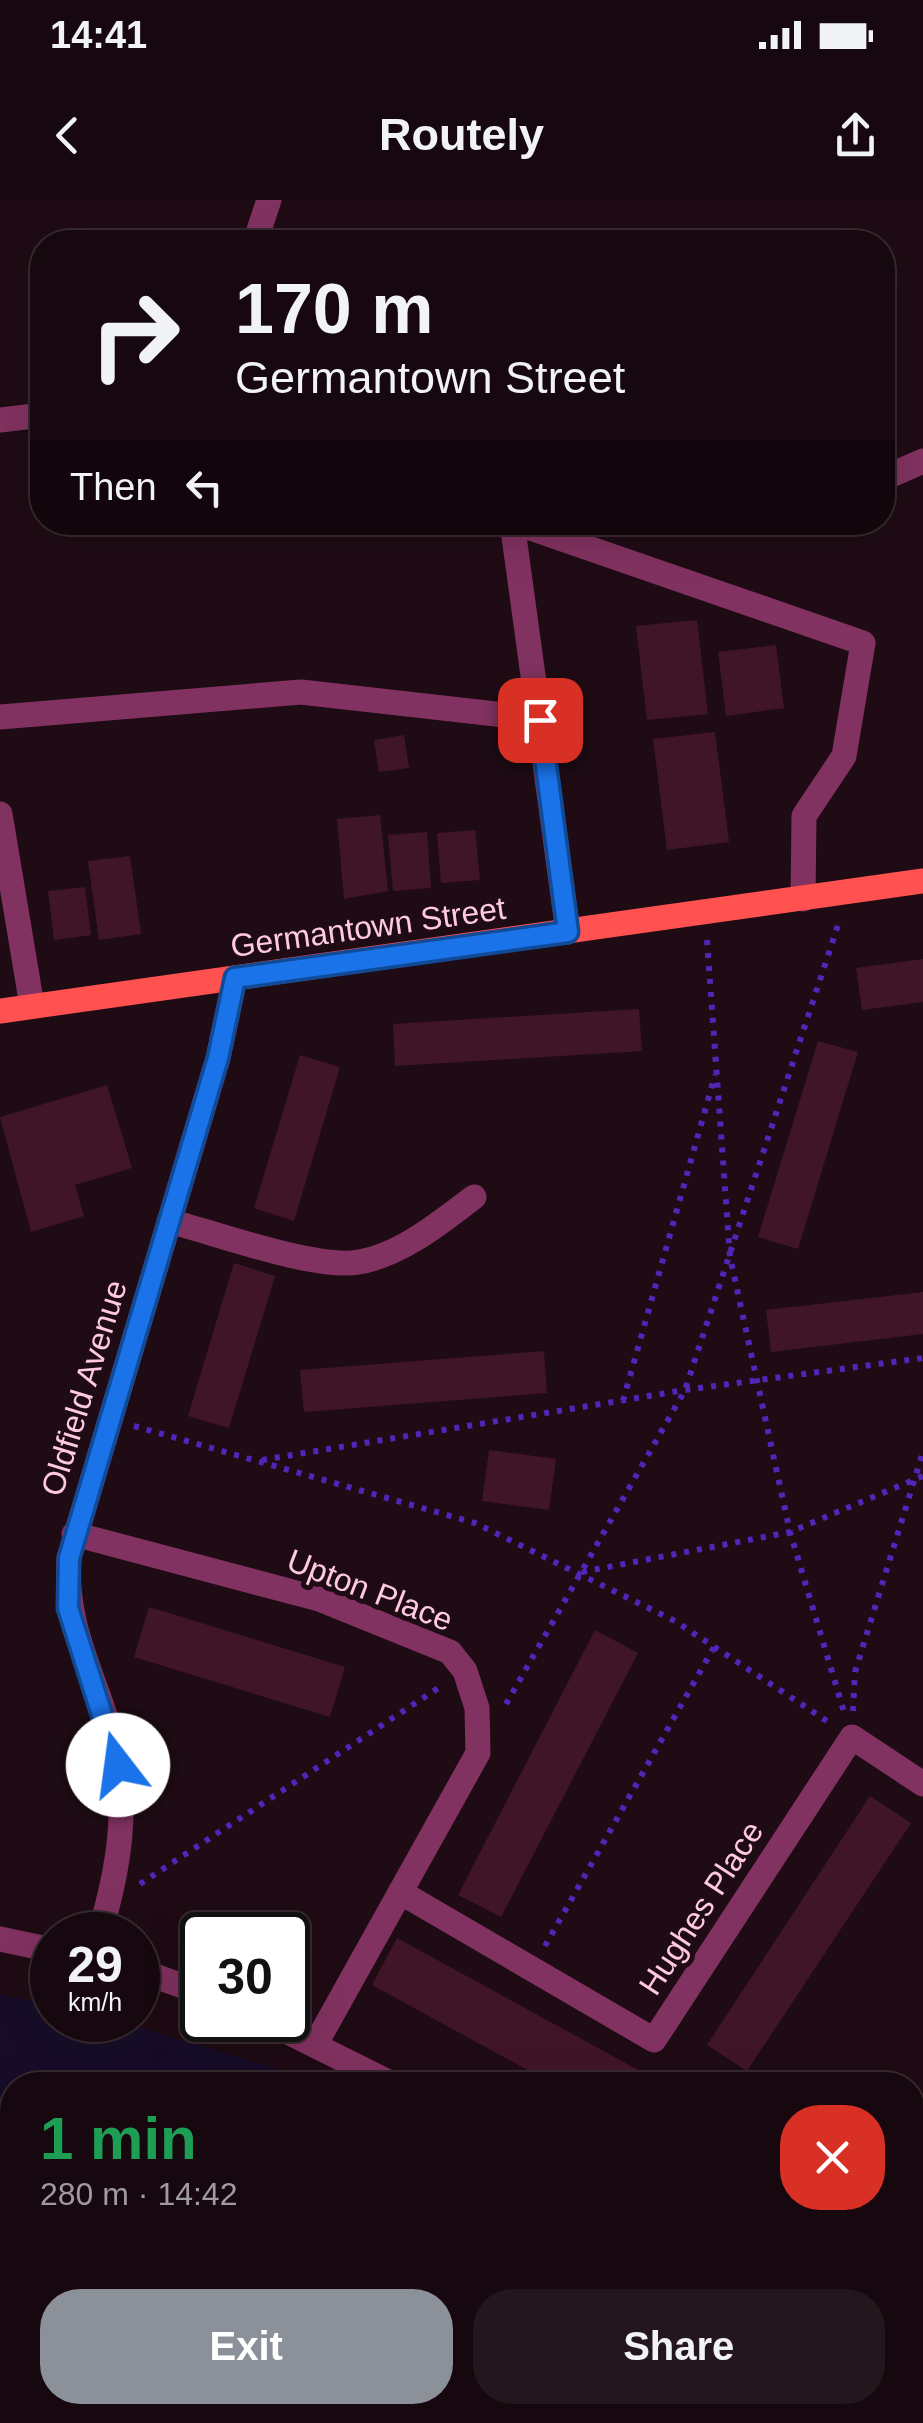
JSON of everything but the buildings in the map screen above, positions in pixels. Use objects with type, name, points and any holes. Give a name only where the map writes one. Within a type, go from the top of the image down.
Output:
[{"type":"main road","name":"Germantown Street","points":[[0,1011],[923,881]]},
{"type":"street","points":[[258,230],[268,200]]},
{"type":"street","points":[[0,420],[30,416]]},
{"type":"street","points":[[895,473],[923,462]]},
{"type":"street","points":[[515,535],[568,932]]},
{"type":"street","points":[[550,535],[862,643],[844,756],[804,816],[803,899]]},
{"type":"street","points":[[0,716],[301,692],[540,720]]},
{"type":"street","points":[[0,814],[32,1006]]},
{"type":"street","name":"Oldfield Avenue","points":[[106,1912],[121,1833],[122,1791],[112,1739],[80,1656],[68,1608],[74,1534],[218,1058],[235,978]]},
{"type":"street","points":[[169,1221],[313,1259],[359,1262],[424,1234],[474,1197]]},
{"type":"street","name":"Upton Place","points":[[74,1534],[318,1599],[450,1652],[465,1671],[476,1708],[478,1753]]},
{"type":"street","points":[[852,1738],[923,1784]]},
{"type":"street","name":"Hughes Place","points":[[400,1892],[654,2040],[852,1738]]},
{"type":"street","points":[[315,2045],[478,1753]]},
{"type":"street","points":[[0,1940],[30,1946]]},
{"type":"street","points":[[309,2042],[368,2072]]},
{"type":"path","points":[[478,1753],[686,1390],[849,893]]},
{"type":"path","points":[[704,913],[730,1257],[790,1532],[852,1738]]},
{"type":"path","points":[[623,1401],[716,1070]]},
{"type":"path","points":[[258,1461],[686,1390],[923,1358]]},
{"type":"path","points":[[109,1419],[475,1523],[581,1572],[714,1647],[852,1738]]},
{"type":"path","points":[[852,1738],[855,1672],[923,1452]]},
{"type":"path","points":[[581,1572],[790,1532],[923,1476]]},
{"type":"path","points":[[532,1969],[714,1647]]},
{"type":"path","points":[[109,1904],[465,1671]]},
{"type":"shaded area","points":[[0,1994],[30,2001],[30,2042],[160,2042],[160,2034],[280,2072],[0,2072]]},
{"type":"route","points":[[118,1765],[99,1698],[80,1656],[68,1608],[69,1558],[218,1058],[235,978],[568,932],[540,720]]}]
